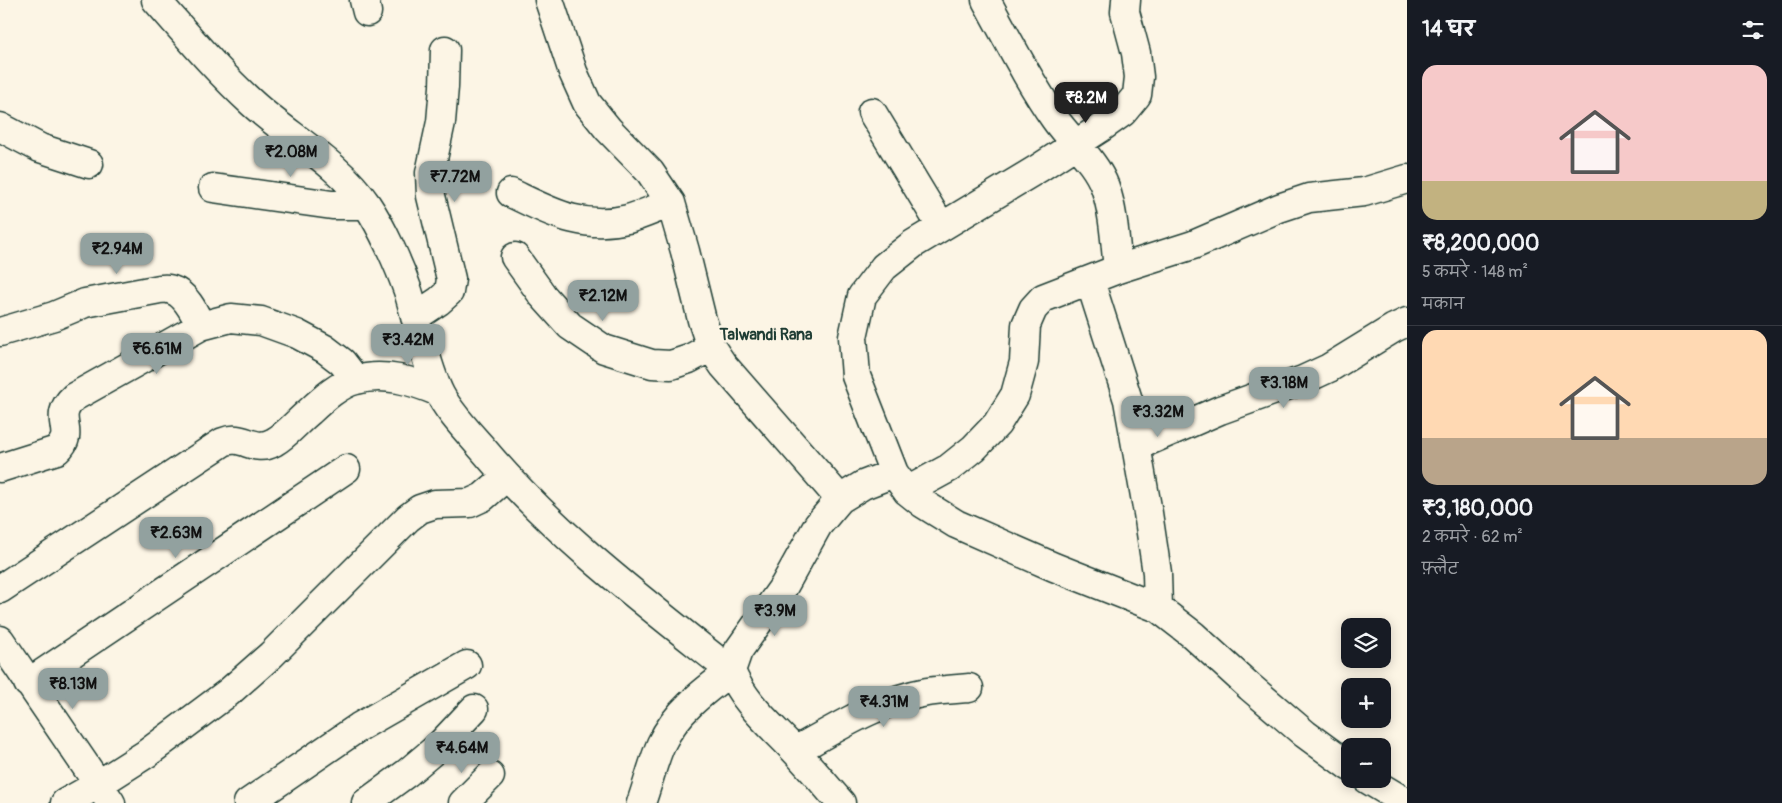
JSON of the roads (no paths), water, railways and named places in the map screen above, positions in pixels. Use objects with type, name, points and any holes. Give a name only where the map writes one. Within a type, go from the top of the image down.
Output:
[{"type":"street","points":[[156,0],[211,62],[253,104],[325,161],[346,180],[367,205],[387,242],[407,288],[438,392],[506,477],[609,574],[731,671],[738,687],[756,711],[795,751],[841,803]]},
{"type":"street","points":[[548,0],[573,72],[587,102],[608,129],[650,172],[671,203],[702,320],[712,347],[723,365],[840,499]]},
{"type":"street","points":[[986,0],[1031,81],[1056,120],[1096,168],[1111,206],[1118,270]]},
{"type":"street","points":[[1126,0],[1126,12],[1136,53],[1139,77],[1137,95],[1123,112],[1039,168],[913,244],[884,267],[862,296],[853,337],[856,376],[900,482],[922,502],[964,528],[1054,568],[1158,608],[1193,635],[1305,734],[1341,760]]},
{"type":"street","points":[[415,316],[439,301],[449,292],[451,280],[431,196],[430,173],[441,122],[445,50]]},
{"type":"street","points":[[872,112],[942,226]]},
{"type":"street","points":[[0,127],[40,148],[89,164]]},
{"type":"street","points":[[641,803],[662,744],[682,714],[701,693],[731,671],[738,650],[784,586],[818,525],[840,499],[863,485],[900,482],[949,468],[974,448],[997,424],[1015,395],[1024,362],[1026,325],[1033,309],[1043,298],[1193,245],[1278,208],[1309,198],[1364,192],[1407,179]]},
{"type":"street","points":[[213,188],[332,205],[367,205]]},
{"type":"street","points":[[511,192],[556,214],[580,222],[605,223],[628,219],[671,203]]},
{"type":"street","points":[[515,257],[543,296],[570,326],[604,349],[652,364],[670,365],[689,359],[712,347]]},
{"type":"street","points":[[1090,281],[1128,400],[1157,572],[1158,608]]},
{"type":"street","points":[[0,332],[54,316],[85,303],[160,288],[172,290],[183,297],[194,310],[202,326]]},
{"type":"street","points":[[0,468],[57,450],[63,444],[66,437],[63,413],[66,404],[74,397],[202,326],[231,318],[261,321],[297,334],[325,349],[342,362],[356,380]]},
{"type":"street","points":[[1137,446],[1220,410],[1303,380],[1330,368],[1394,328],[1407,322]]},
{"type":"street","points":[[0,589],[223,442],[239,439],[254,446],[264,446],[275,442],[328,395],[356,380],[384,377],[412,381],[438,392]]},
{"type":"street","points":[[28,683],[346,469]]},
{"type":"street","points":[[65,803],[105,793],[146,754],[229,692],[271,654],[408,518],[420,509],[435,504],[470,503],[483,497],[506,477]]},
{"type":"street","points":[[0,640],[105,793]]},
{"type":"street","points":[[248,803],[359,727],[467,665]]},
{"type":"street","points":[[795,751],[847,722],[888,703],[927,692],[970,688]]},
{"type":"street","points":[[366,803],[407,773],[439,746],[474,709]]},
{"type":"street","points":[[463,803],[490,776]]},
{"type":"street","points":[[1382,788],[1407,803]]},
{"type":"district","name":"Talwandi Rana","points":[[766,334]]}]
